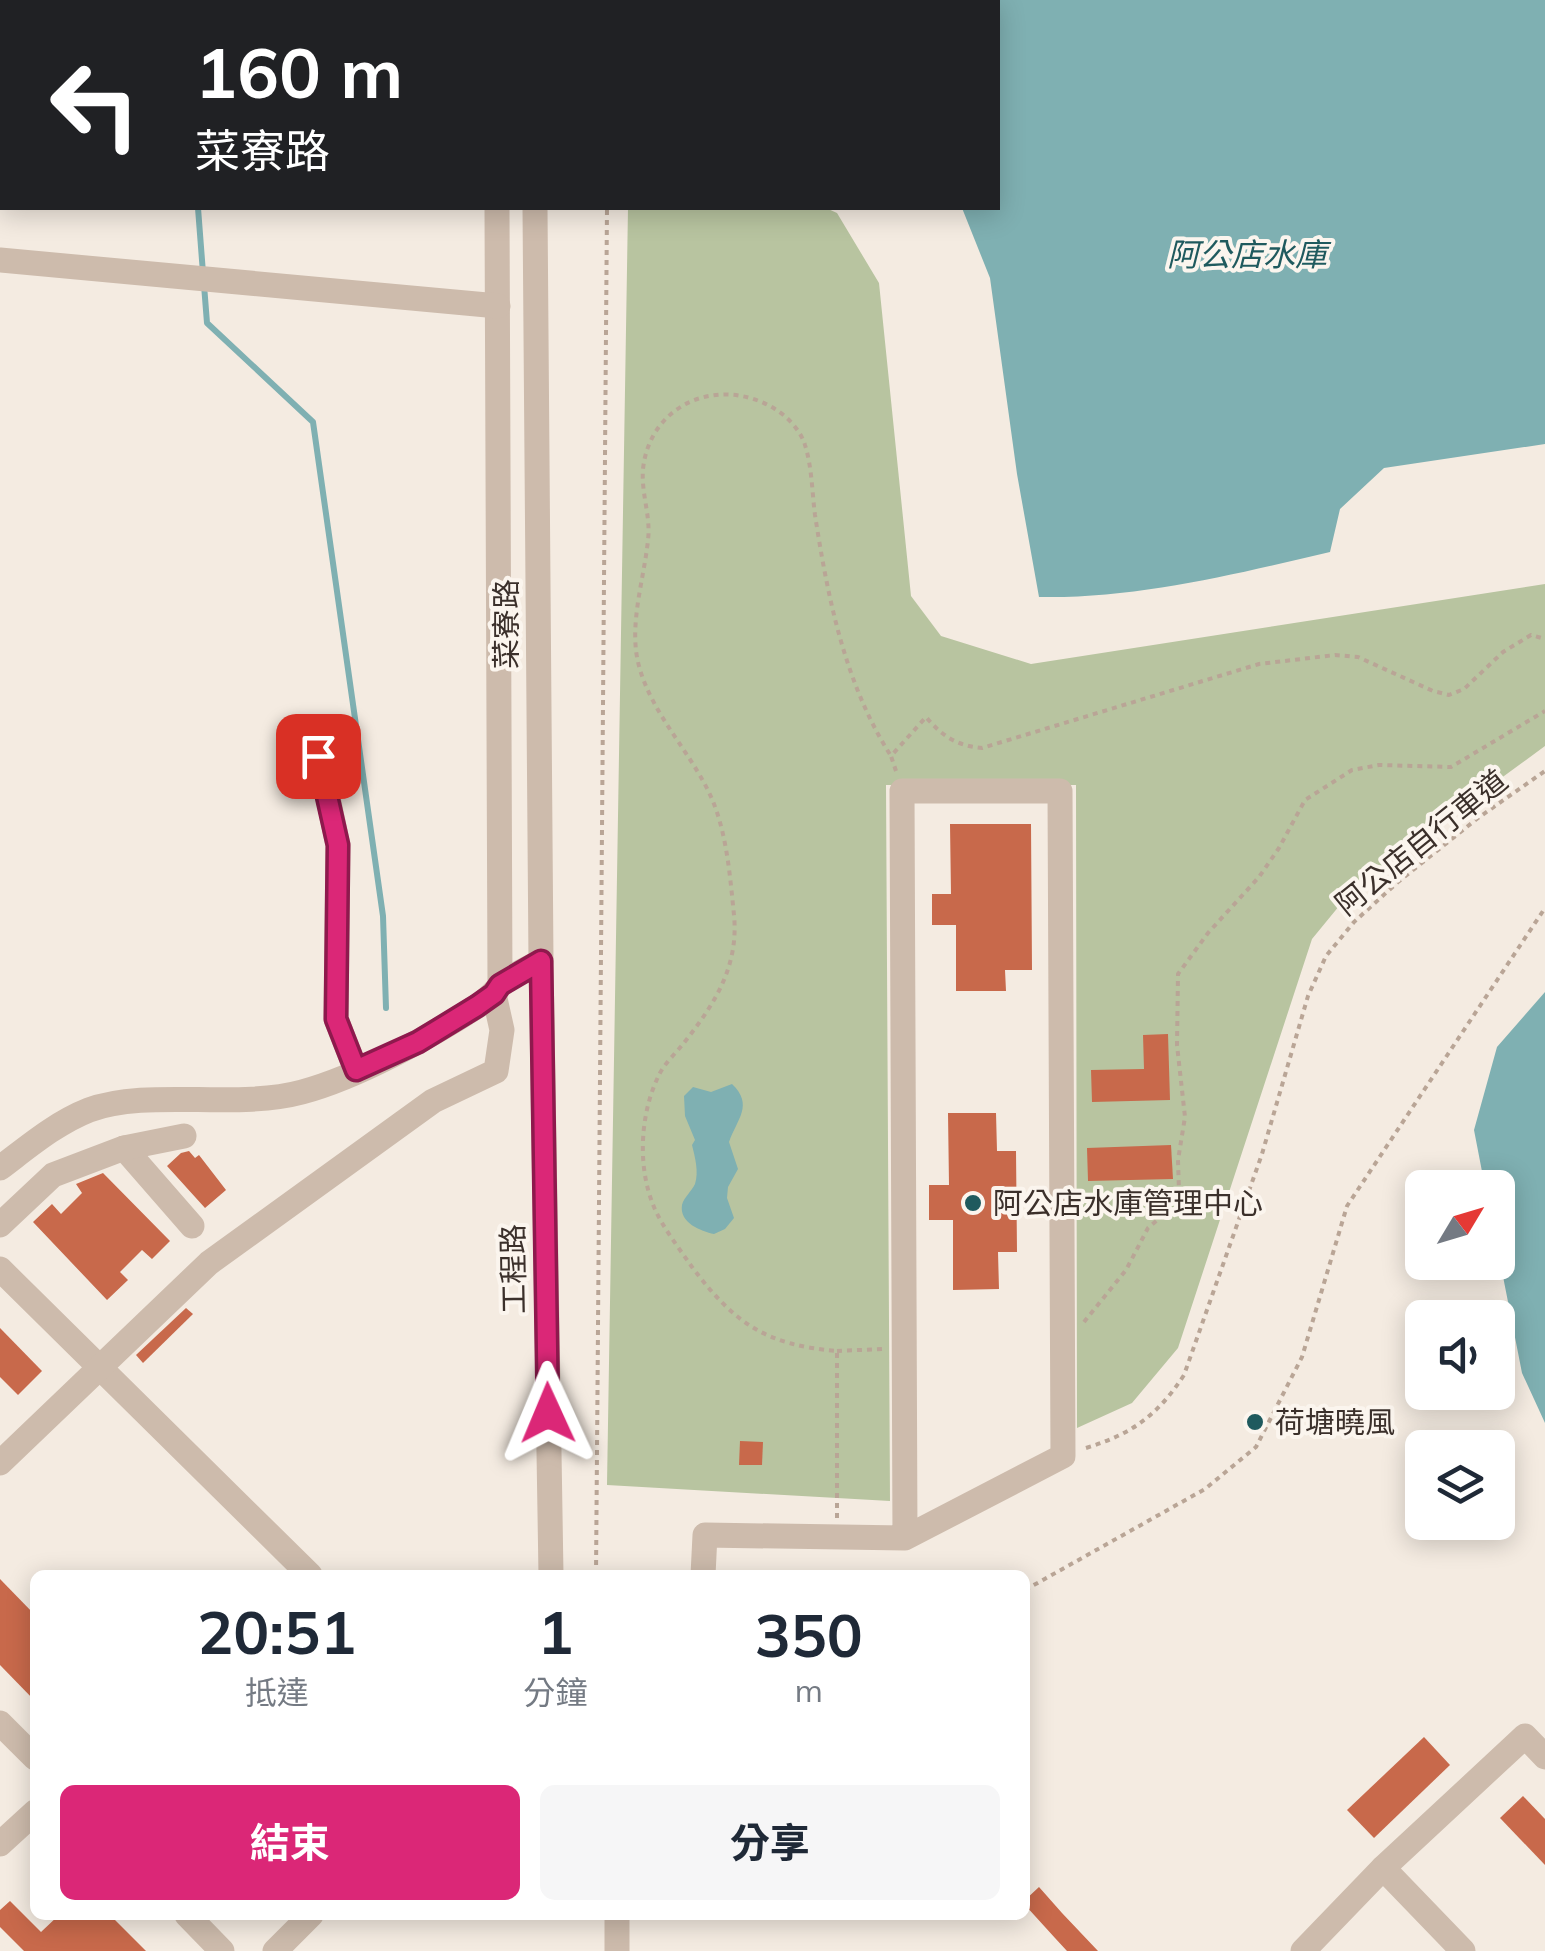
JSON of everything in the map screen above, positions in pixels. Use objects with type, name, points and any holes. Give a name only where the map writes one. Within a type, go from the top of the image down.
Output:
[{"type":"street","points":[[0,1463],[98,1365],[209,1263],[433,1102],[496,1071],[502,1030],[491,995],[496,210]]},
{"type":"street","name":"菜寮路","points":[[536,210],[541,961]]},
{"type":"street","points":[[0,260],[498,306]]},
{"type":"street","points":[[318,756],[338,845],[336,1019],[356,1070]]},
{"type":"street","points":[[704,1570],[705,1535],[906,1538],[1063,1456],[1060,791],[902,791],[906,1538]]},
{"type":"street","points":[[0,1168],[50,1130],[90,1110],[122,1103],[228,1102],[301,1092],[418,1042],[541,961]]},
{"type":"street","name":"工程路","points":[[541,961],[551,1570]]},
{"type":"street","points":[[0,1225],[52,1175],[124,1148],[184,1136]]},
{"type":"street","points":[[124,1148],[192,1226]]},
{"type":"street","points":[[0,1270],[98,1365],[296,1570]]},
{"type":"street","points":[[0,1723],[30,1753]]},
{"type":"street","points":[[1303,1951],[1383,1868],[1525,1736],[1545,1757]]},
{"type":"street","points":[[0,1844],[30,1817]]},
{"type":"street","points":[[1383,1868],[1463,1951]]},
{"type":"street","points":[[192,1920],[222,1951]]},
{"type":"street","points":[[275,1951],[306,1920]]},
{"type":"street","points":[[617,1920],[617,1951]]},
{"type":"path","points":[[596,1570],[607,210]]},
{"type":"path","points":[[902,791],[891,756],[868,720],[846,659],[804,441],[777,410],[736,395],[712,395],[670,414],[654,430],[643,470],[650,526],[636,646],[640,668],[654,698],[711,797],[724,833],[735,922],[733,961],[716,1001],[660,1073],[646,1110],[643,1144],[647,1180],[654,1206],[705,1284],[733,1313],[771,1340],[837,1350],[906,1349]]},
{"type":"path","points":[[891,756],[926,717],[942,734],[963,746],[982,748],[1260,664],[1336,655],[1358,657],[1449,695],[1464,689],[1503,652],[1530,636],[1545,638]]},
{"type":"path","points":[[1062,1340],[1101,1304],[1126,1270],[1148,1228],[1173,1208],[1179,1192],[1178,1160],[1185,1117],[1177,1045],[1178,974],[1208,932],[1259,877],[1304,800],[1352,770],[1379,765],[1451,767],[1545,711]]},
{"type":"path","name":"阿公店自行車道","points":[[1063,1456],[1119,1438],[1164,1406],[1184,1376],[1262,1154],[1308,996],[1326,956],[1354,922],[1398,882],[1545,771]]},
{"type":"path","points":[[1030,1587],[1205,1489],[1256,1448],[1302,1356],[1347,1206],[1545,908]]},
{"type":"path","points":[[837,1350],[837,1536]]},
{"type":"green space","points":[[628,210],[837,213],[879,283],[911,596],[941,636],[1031,664],[1545,584],[1545,746],[1358,883],[1312,939],[1178,1348],[1132,1403],[1077,1428],[1076,785],[886,785],[890,1501],[607,1485]]},
{"type":"water","name":"阿公店水庫","points":[[1000,0],[1545,0],[1545,444],[1384,468],[1340,509],[1330,552],[1149,589],[1039,597],[1017,474],[990,278],[963,210],[1000,210]]},
{"type":"water","points":[[1545,992],[1545,1423],[1522,1373],[1515,1337],[1515,1300],[1508,1300],[1504,1280],[1515,1280],[1515,1170],[1482,1170],[1474,1130],[1497,1047]]},
{"type":"water","points":[[732,1084],[743,1106],[729,1142],[738,1169],[727,1198],[734,1218],[714,1234],[692,1225],[682,1211],[697,1175],[692,1145],[695,1140],[685,1116],[684,1096],[693,1087],[711,1092]]},
{"type":"building","points":[[950,824],[1031,824],[1032,970],[1005,970],[1006,991],[956,991],[956,925],[932,925],[932,894],[951,894]]},
{"type":"building","points":[[1168,1034],[1170,1100],[1092,1102],[1091,1070],[1144,1069],[1143,1035]]},
{"type":"building","name":"阿公店水庫管理中心","points":[[948,1113],[996,1113],[997,1151],[1016,1151],[1017,1252],[998,1252],[999,1289],[953,1290],[953,1220],[929,1220],[929,1185],[949,1185]]},
{"type":"building","points":[[1171,1145],[1173,1179],[1088,1181],[1087,1148]]},
{"type":"building","points":[[189,1151],[195,1158],[199,1155],[226,1190],[205,1208],[167,1166]]},
{"type":"building","points":[[103,1173],[170,1241],[152,1259],[142,1250],[120,1272],[128,1280],[107,1300],[33,1222],[52,1204],[61,1214],[82,1193],[76,1184]]},
{"type":"building","points":[[186,1308],[193,1314],[143,1363],[136,1355]]},
{"type":"building","points":[[0,1328],[42,1371],[18,1395],[0,1377]]},
{"type":"building","points":[[740,1441],[763,1442],[762,1465],[739,1465]]},
{"type":"building","points":[[0,1579],[30,1610],[30,1696],[0,1665]]},
{"type":"building","points":[[1424,1737],[1450,1765],[1374,1838],[1347,1810]]},
{"type":"building","points":[[1523,1796],[1545,1819],[1545,1865],[1500,1818]]},
{"type":"building","points":[[1039,1887],[1098,1951],[1067,1951],[1030,1910],[1030,1895]]},
{"type":"building","points":[[10,1901],[41,1932],[54,1920],[115,1920],[146,1951],[24,1951],[0,1927],[0,1910]]},
{"type":"waterway","points":[[198,210],[203,273]]},
{"type":"waterway","points":[[204,285],[207,323],[313,422],[383,916],[386,1008]]},
{"type":"place","name":"阿公店水庫管理中心","points":[[973,1203]]},
{"type":"place","name":"荷塘曉風","points":[[1255,1422]]},
{"type":"route","points":[[318,756],[338,845],[336,1019],[356,1070],[418,1042],[541,961],[548,1413]]}]
